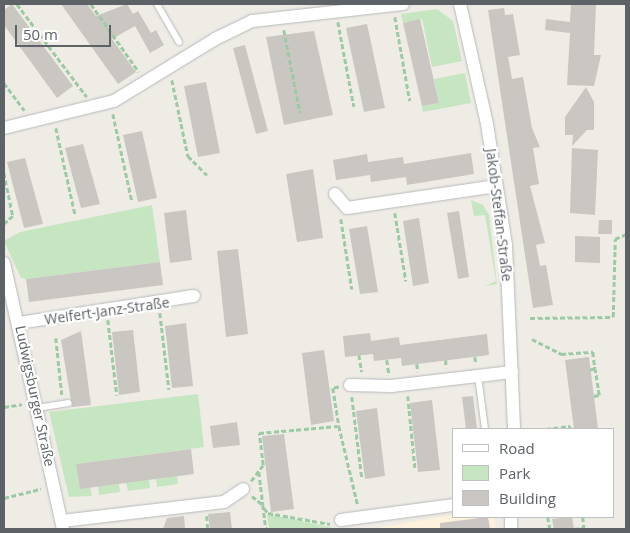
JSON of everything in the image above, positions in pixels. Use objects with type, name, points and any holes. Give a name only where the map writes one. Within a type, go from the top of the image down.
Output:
[{"type":"street","points":[[4,128],[111,102],[147,84],[230,31],[281,16],[398,4]]},
{"type":"street","name":"Jakob-Steffan-Straße","points":[[460,4],[506,245],[514,428]]},
{"type":"street","points":[[335,194],[347,208],[496,186]]},
{"type":"street","name":"Ludwigsburger Straße","points":[[4,263],[63,525]]},
{"type":"street","name":"Weifert-Janz-Straße","points":[[19,323],[158,304],[194,296]]},
{"type":"street","points":[[350,385],[407,385],[512,372]]},
{"type":"street","points":[[63,525],[224,502],[243,489]]},
{"type":"street","points":[[341,520],[452,506]]},
{"type":"lane","points":[[157,4],[179,42]]},
{"type":"lane","points":[[478,376],[485,428]]},
{"type":"lane","points":[[36,404],[66,404]]},
{"type":"path","points":[[17,4],[94,107]]},
{"type":"path","points":[[91,4],[147,84]]},
{"type":"path","points":[[398,4],[410,101]]},
{"type":"path","points":[[336,11],[354,107]]},
{"type":"path","points":[[281,16],[300,112]]},
{"type":"path","points":[[165,72],[174,82],[188,156],[206,175]]},
{"type":"path","points":[[4,83],[33,121]]},
{"type":"path","points":[[111,102],[132,201]]},
{"type":"path","points":[[52,117],[75,214]]},
{"type":"path","points":[[4,173],[13,216],[4,224]]},
{"type":"path","points":[[394,202],[406,281]]},
{"type":"path","points":[[347,208],[340,214],[352,289]]},
{"type":"path","points":[[530,318],[613,317],[615,238],[626,234]]},
{"type":"path","points":[[158,304],[169,390]]},
{"type":"path","points":[[107,311],[118,396]]},
{"type":"path","points":[[56,338],[66,404]]},
{"type":"path","points":[[532,340],[560,354],[593,352],[599,395],[594,396]]},
{"type":"path","points":[[359,355],[364,386]]},
{"type":"path","points":[[590,370],[596,370]]},
{"type":"path","points":[[350,385],[362,478]]},
{"type":"path","points":[[407,385],[416,468]]},
{"type":"path","points":[[333,388],[339,426],[356,501]]},
{"type":"path","points":[[4,407],[36,404]]},
{"type":"path","points":[[266,529],[259,433],[339,426]]},
{"type":"path","points":[[558,428],[571,427]]},
{"type":"path","points":[[243,489],[263,506],[268,513],[329,525],[341,520]]},
{"type":"path","points":[[4,498],[37,490]]},
{"type":"path","points":[[574,529],[584,529]]},
{"type":"shaded area","points":[[452,515],[452,518],[494,518],[496,529],[370,529]]},
{"type":"green space","points":[[437,9],[453,21],[462,61],[432,67],[422,19],[403,23],[401,14]]},
{"type":"green space","points":[[465,73],[471,103],[423,112],[422,106],[439,103],[434,79]]},
{"type":"green space","points":[[471,200],[483,205],[489,215],[497,284],[485,286],[496,281],[485,215],[474,216]]},
{"type":"green space","points":[[152,205],[160,262],[26,279],[21,278],[4,241],[20,232]]},
{"type":"green space","points":[[198,394],[204,447],[77,464],[80,488],[90,487],[92,496],[69,497],[49,412]]},
{"type":"green space","points":[[177,476],[178,484],[157,487],[156,479]]},
{"type":"green space","points":[[149,479],[150,488],[128,491],[126,483]]},
{"type":"green space","points":[[119,484],[120,492],[99,495],[98,486]]},
{"type":"green space","points":[[267,514],[339,529],[269,529]]},
{"type":"building","points":[[12,4],[73,86],[57,98],[4,25],[4,10]]},
{"type":"building","points":[[61,4],[87,4],[96,16],[127,4],[133,14],[138,11],[151,33],[156,30],[164,45],[150,53],[135,26],[112,39],[136,72],[118,84]]},
{"type":"building","points":[[571,4],[596,4],[594,55],[601,55],[594,86],[567,85],[570,33],[545,30],[546,19],[570,22]]},
{"type":"building","points":[[504,8],[505,15],[513,14],[520,55],[508,57],[512,79],[523,77],[532,128],[540,147],[533,148],[539,184],[530,186],[545,243],[536,245],[540,266],[546,265],[553,305],[533,308],[488,10]]},
{"type":"building","points":[[420,19],[439,103],[422,106],[403,23]]},
{"type":"building","points":[[367,24],[385,108],[364,112],[346,28]]},
{"type":"building","points":[[314,31],[333,115],[284,125],[266,37]]},
{"type":"building","points":[[245,45],[268,131],[256,134],[233,48]]},
{"type":"building","points":[[206,82],[220,153],[198,157],[184,86]]},
{"type":"building","points":[[586,87],[594,102],[594,130],[587,130],[572,146],[573,135],[565,135],[565,117]]},
{"type":"building","points":[[142,131],[157,198],[138,202],[123,135]]},
{"type":"building","points":[[83,144],[100,204],[81,208],[65,148]]},
{"type":"building","points":[[572,148],[598,150],[595,215],[570,213]]},
{"type":"building","points":[[471,153],[474,174],[407,185],[406,177],[371,182],[370,175],[336,180],[333,160],[367,154],[368,162],[403,157],[404,164]]},
{"type":"building","points":[[25,158],[43,224],[24,228],[7,162]]},
{"type":"building","points":[[313,169],[323,238],[297,242],[286,174]]},
{"type":"building","points":[[186,210],[192,260],[170,263],[164,213]]},
{"type":"building","points":[[459,211],[469,277],[458,279],[447,213]]},
{"type":"building","points":[[419,218],[429,283],[413,286],[403,221]]},
{"type":"building","points":[[599,220],[612,220],[612,234],[598,234]]},
{"type":"building","points":[[367,226],[378,292],[360,294],[349,229]]},
{"type":"building","points":[[575,236],[600,237],[600,263],[575,262]]},
{"type":"building","points":[[238,249],[248,334],[226,337],[217,251]]},
{"type":"building","points":[[160,262],[163,285],[29,302],[26,279]]},
{"type":"building","points":[[186,323],[193,386],[172,388],[165,326]]},
{"type":"building","points":[[133,330],[140,392],[119,395],[112,332]]},
{"type":"building","points":[[81,331],[91,405],[72,407],[61,340]]},
{"type":"building","points":[[370,333],[371,341],[399,337],[400,345],[487,334],[489,355],[402,366],[401,358],[374,361],[373,354],[345,357],[343,336]]},
{"type":"building","points":[[324,350],[334,421],[311,425],[302,353]]},
{"type":"building","points":[[589,357],[598,428],[574,428],[565,360]]},
{"type":"building","points":[[473,396],[477,428],[466,428],[462,397]]},
{"type":"building","points":[[432,400],[440,470],[418,472],[410,403]]},
{"type":"building","points":[[377,408],[385,476],[365,479],[356,411]]},
{"type":"building","points":[[237,422],[240,445],[213,448],[210,426]]},
{"type":"building","points":[[284,434],[294,509],[271,512],[262,436]]},
{"type":"building","points":[[191,449],[194,474],[80,489],[76,464]]},
{"type":"building","points":[[230,512],[232,529],[210,529],[208,514]]},
{"type":"building","points":[[184,516],[185,529],[163,529],[167,518]]},
{"type":"building","points":[[488,518],[490,529],[440,529],[440,523]]},
{"type":"building","points":[[572,518],[574,529],[554,529],[552,519]]}]
